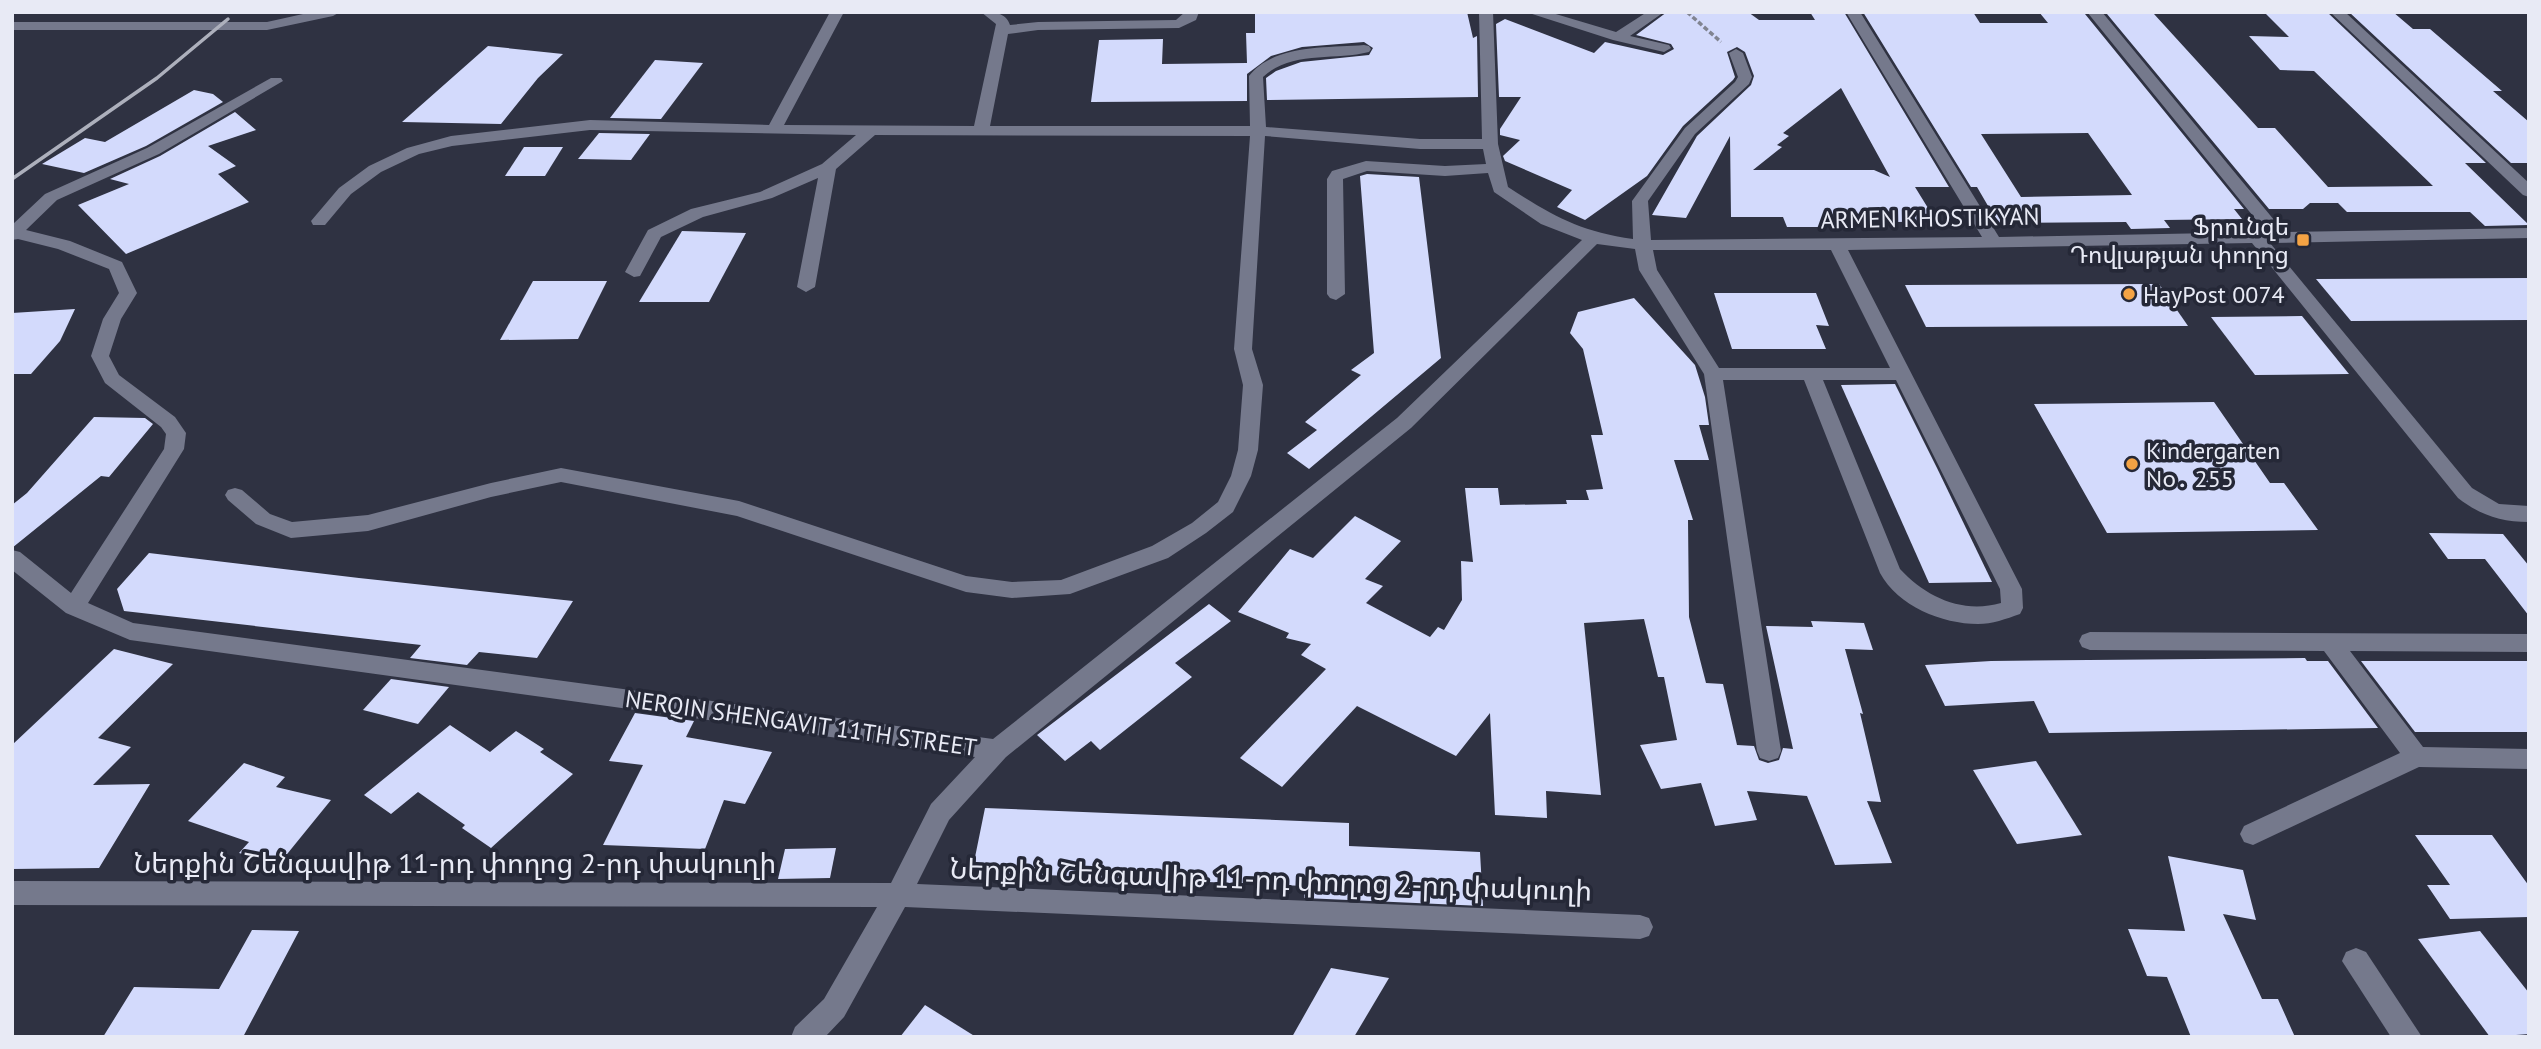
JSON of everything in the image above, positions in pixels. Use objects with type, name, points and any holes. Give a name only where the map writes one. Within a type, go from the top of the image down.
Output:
[{"type":"street","points":[[12,26],[267,26],[333,12]]},
{"type":"street","points":[[774,130],[837,12]]},
{"type":"street","points":[[981,130],[1003,23],[988,12]]},
{"type":"street","points":[[1002,30],[1038,26],[1179,24],[1191,17],[1192,12]]},
{"type":"street","points":[[1336,295],[1335,179],[1338,174],[1367,166],[1445,171],[1494,168],[1490,144],[1486,12]]},
{"type":"street","points":[[1533,12],[1664,48]]},
{"type":"street","points":[[1618,37],[1657,12]]},
{"type":"street","points":[[1853,12],[1993,241]]},
{"type":"street","points":[[2094,12],[2278,237]]},
{"type":"street","points":[[2337,12],[2529,192]]},
{"type":"street","points":[[235,495],[262,519],[291,530],[368,523],[491,490],[561,475],[738,509],[965,584],[1012,590],[1062,588],[1160,552],[1199,528],[1226,507],[1241,476],[1248,450],[1253,385],[1243,349],[1258,131],[1256,76],[1264,65],[1282,58],[1364,49]]},
{"type":"street","points":[[1735,53],[1745,77],[1742,84],[1690,131],[1640,201],[1642,245],[1648,271],[1713,374],[1769,751]]},
{"type":"street","points":[[14,234],[51,197],[153,151],[276,81]]},
{"type":"street","points":[[319,221],[345,191],[375,169],[413,151],[451,141],[590,125],[774,130],[1258,131],[1420,144],[1490,144]]},
{"type":"street","points":[[634,272],[654,234],[697,213],[766,195],[828,167],[871,130]]},
{"type":"street","points":[[806,287],[828,167]]},
{"type":"street","name":"ARMEN KHOSTIKYAN","points":[[1494,168],[1500,189],[1546,220],[1593,238],[1642,245],[1838,245],[2529,233]]},
{"type":"street","points":[[14,234],[64,245],[116,266],[128,293],[112,319],[100,356],[112,379],[168,422],[176,433],[174,449],[74,607]]},
{"type":"street","points":[[2256,237],[2465,493],[2484,509],[2510,515],[2529,514]]},
{"type":"street","name":"NERQIN SHENGAVIT 11TH STREET","points":[[12,558],[74,607],[130,631],[997,750],[1404,423],[1593,238]]},
{"type":"street","points":[[1811,374],[1891,573],[1902,587],[1947,612],[1996,615],[2012,608],[2011,589],[1838,245]]},
{"type":"street","points":[[1713,374],[1903,374]]},
{"type":"street","points":[[2090,641],[2529,643]]},
{"type":"street","points":[[2330,642],[2417,757]]},
{"type":"street","name":"Ներքին Շենգավիթ 11-րդ փողոց 2-րդ փակուղի","points":[[806,1037],[834,1007],[898,895],[940,812],[997,750]]},
{"type":"street","points":[[2253,834],[2417,757],[2529,759]]},
{"type":"street","name":"Ներքին Շենգավիթ 11-րդ փողոց 2-րդ փակուղի","points":[[12,893],[898,895],[1640,927]]},
{"type":"street","points":[[2356,961],[2408,1037]]},
{"type":"path","points":[[1687,12],[1735,53]]},
{"type":"building","points":[[1255,12],[1467,12],[1473,38],[1477,36],[1478,97],[1267,100],[1266,78],[1276,71],[1301,62],[1369,55],[1373,48],[1364,42],[1302,47],[1271,56],[1247,74],[1247,101],[1091,102],[1099,40],[1163,39],[1162,64],[1247,63],[1246,33],[1255,33]]},
{"type":"building","points":[[1667,12],[1748,12],[1759,20],[1815,20],[1810,12],[1844,12],[1949,187],[1915,187],[1936,221],[1859,223],[1860,227],[1787,227],[1783,217],[1731,217],[1730,136],[1686,218],[1652,215],[1697,136],[1751,85],[1754,76],[1745,52],[1737,47],[1727,52],[1735,77],[1733,80],[1683,126],[1647,176],[1585,220],[1557,207],[1572,190],[1505,161],[1503,156],[1520,140],[1500,135],[1500,129],[1521,97],[1499,97],[1496,24],[1505,19],[1594,53],[1605,42],[1663,55],[1674,49],[1671,44],[1636,35]],"holes":[[[1841,88],[1890,177],[1874,170],[1753,170],[1782,147],[1777,145],[1789,136],[1783,133]]]},
{"type":"building","points":[[1863,12],[1973,12],[1980,23],[2048,23],[2039,12],[2085,14],[2244,209],[2234,209],[2242,219],[2164,220],[2170,228],[2131,229],[2126,222],[1998,223],[1977,187],[1971,187]],"holes":[[[2088,133],[2132,195],[2021,197],[1981,134]]]},
{"type":"building","points":[[2264,12],[2327,12],[2486,163],[2465,163],[2529,225],[2485,226],[2470,212],[2347,212],[2338,203],[2310,203],[2303,209],[2269,209],[2107,14],[2154,14],[2258,128],[2275,128],[2328,187],[2433,186],[2314,71],[2280,70],[2249,36],[2289,37]]},
{"type":"building","points":[[2349,12],[2393,12],[2413,29],[2430,29],[2502,91],[2493,91],[2529,122],[2529,163],[2511,163]]},
{"type":"building","points":[[488,46],[563,54],[538,78],[501,124],[402,122]]},
{"type":"building","points":[[655,60],[703,63],[661,119],[610,118]]},
{"type":"building","points":[[194,90],[213,94],[223,102],[146,146],[84,173],[42,164],[85,138],[105,142]]},
{"type":"building","points":[[235,112],[256,130],[208,146],[236,166],[218,174],[249,202],[126,254],[78,205],[129,184],[110,179],[160,156]]},
{"type":"building","points":[[599,133],[650,134],[631,160],[578,159]]},
{"type":"building","points":[[524,147],[563,147],[545,176],[505,176]]},
{"type":"building","points":[[1367,174],[1419,177],[1441,358],[1309,469],[1287,453],[1317,430],[1305,422],[1361,375],[1351,370],[1374,353],[1360,176]]},
{"type":"building","points":[[682,231],[746,233],[709,302],[639,302]]},
{"type":"building","points":[[2529,278],[2529,320],[2351,321],[2316,279]]},
{"type":"building","points":[[533,281],[607,281],[578,339],[500,340]]},
{"type":"building","points":[[2159,284],[2188,326],[1926,327],[1905,285]]},
{"type":"building","points":[[1714,293],[1816,293],[1829,326],[1816,325],[1826,349],[1732,349]]},
{"type":"building","points":[[1634,298],[1695,365],[1705,397],[1709,425],[1699,425],[1709,460],[1674,460],[1693,520],[1688,520],[1689,617],[1706,683],[1723,684],[1737,745],[1754,746],[1759,760],[1768,763],[1779,760],[1783,748],[1793,749],[1766,626],[1813,627],[1811,621],[1864,623],[1873,650],[1845,649],[1863,714],[1860,713],[1881,802],[1867,801],[1892,863],[1835,865],[1807,796],[1747,791],[1757,820],[1715,826],[1701,783],[1661,789],[1640,745],[1677,740],[1664,677],[1658,677],[1644,619],[1584,623],[1601,795],[1546,791],[1547,818],[1495,815],[1490,713],[1456,756],[1357,706],[1282,787],[1240,758],[1326,669],[1301,655],[1311,644],[1286,638],[1289,633],[1238,612],[1290,549],[1313,558],[1355,516],[1401,541],[1365,579],[1383,586],[1366,603],[1430,637],[1438,627],[1444,630],[1462,600],[1461,561],[1473,562],[1465,488],[1498,488],[1500,505],[1567,504],[1566,500],[1589,500],[1586,490],[1603,489],[1591,435],[1603,435],[1583,349],[1570,333],[1578,312]]},
{"type":"building","points":[[75,309],[60,341],[31,374],[12,374],[12,313]]},
{"type":"building","points":[[2302,316],[2349,374],[2255,375],[2211,317]]},
{"type":"building","points":[[1895,384],[1992,582],[1929,583],[1841,385]]},
{"type":"building","name":"Kindergarten Nօ․ 255","points":[[2214,402],[2270,483],[2284,483],[2318,530],[2107,533],[2034,404]]},
{"type":"building","points":[[94,417],[145,418],[153,424],[109,477],[101,476],[12,548],[12,505],[27,493]]},
{"type":"building","points":[[2429,533],[2503,534],[2529,566],[2529,616],[2485,559],[2448,559]]},
{"type":"building","points":[[149,553],[573,601],[537,658],[479,652],[467,665],[410,658],[421,645],[124,611],[117,589]]},
{"type":"building","points":[[1209,604],[1231,621],[1175,663],[1192,677],[1100,750],[1091,741],[1065,761],[1037,735]]},
{"type":"building","points":[[114,649],[173,664],[98,738],[131,747],[93,785],[150,784],[99,868],[12,869],[12,745]]},
{"type":"building","points":[[2305,658],[2307,661],[2328,661],[2378,728],[2049,733],[2034,701],[1945,706],[1925,665],[1991,661]]},
{"type":"building","points":[[2361,661],[2529,661],[2529,732],[2415,732]]},
{"type":"building","points":[[391,679],[449,687],[418,724],[363,710]]},
{"type":"building","points":[[635,713],[694,721],[686,737],[772,752],[745,804],[724,800],[705,849],[603,845],[643,765],[609,761]]},
{"type":"building","points":[[450,725],[490,752],[516,731],[544,749],[540,752],[573,774],[491,848],[462,828],[465,825],[418,792],[391,814],[364,795]]},
{"type":"building","points":[[2036,761],[2082,835],[2017,844],[1973,770]]},
{"type":"building","points":[[244,763],[285,777],[276,787],[331,800],[279,864],[239,853],[249,842],[188,821]]},
{"type":"building","points":[[985,808],[1349,823],[1349,846],[1480,852],[1483,906],[1304,898],[1304,886],[972,872]]},
{"type":"building","points":[[2415,835],[2492,835],[2529,886],[2529,917],[2450,919],[2427,885],[2450,885]]},
{"type":"building","points":[[836,848],[830,878],[778,879],[785,849]]},
{"type":"building","points":[[2168,856],[2243,870],[2256,920],[2223,914],[2262,999],[2278,999],[2295,1037],[2191,1037],[2167,977],[2147,976],[2128,929],[2185,931]]},
{"type":"building","points":[[252,930],[299,931],[243,1037],[103,1037],[134,987],[219,989]]},
{"type":"building","points":[[2480,931],[2529,993],[2529,1034],[2490,1037],[2418,939]]},
{"type":"building","points":[[1331,968],[1389,978],[1354,1037],[1292,1037]]},
{"type":"building","points":[[925,1005],[976,1037],[900,1037]]},
{"type":"railway","points":[[12,179],[157,78],[228,19]]},
{"type":"place","name":"Ֆրունզե Դովլաթյան փողոց","points":[[2303,240]]},
{"type":"place","name":"HayPost 0074","points":[[2129,294]]},
{"type":"place","name":"Kindergarten Nօ․ 255","points":[[2132,464]]}]
